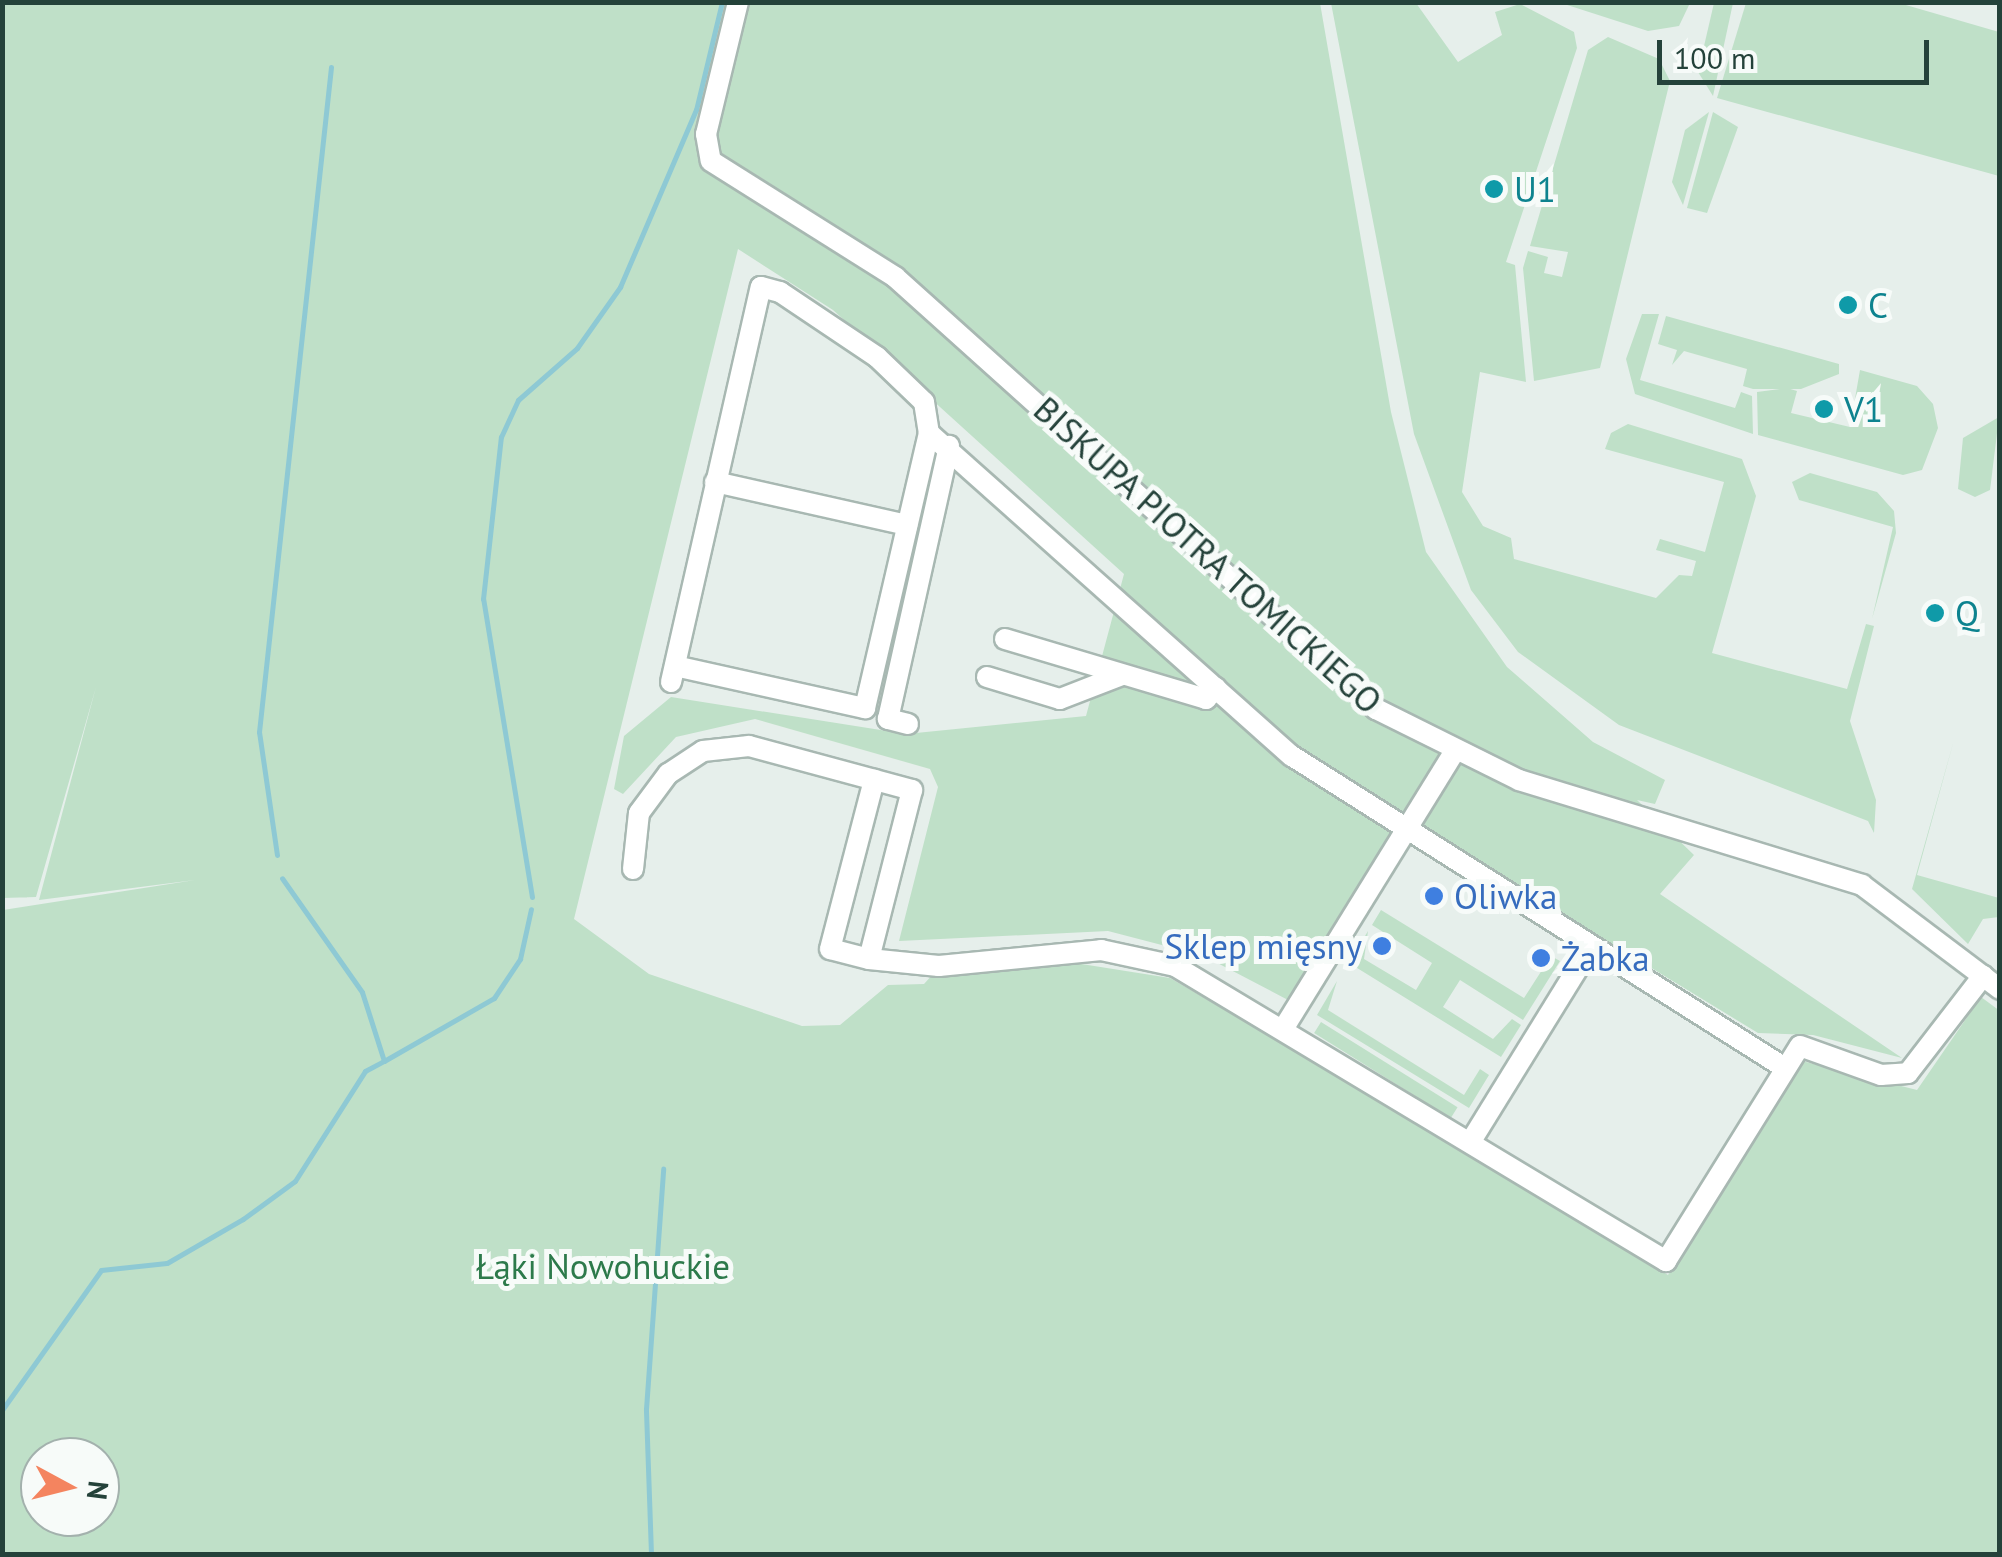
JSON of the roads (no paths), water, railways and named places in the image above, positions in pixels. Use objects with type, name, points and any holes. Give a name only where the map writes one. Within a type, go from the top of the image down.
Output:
[{"type":"street","name":"BISKUPA PIOTRA TOMICKIEGO","points":[[738,2],[707,129],[711,161],[874,260],[1326,668],[1452,754],[1862,885],[1991,982]]},
{"type":"street","points":[[761,287],[877,358],[924,402],[929,434],[865,708],[673,674],[761,287]]},
{"type":"street","points":[[929,434],[949,446],[1292,756],[1403,831],[1785,1068]]},
{"type":"street","points":[[908,724],[888,719],[949,446]]},
{"type":"street","points":[[715,482],[908,526]]},
{"type":"street","points":[[1005,639],[1206,699],[1216,688]]},
{"type":"street","points":[[987,677],[1060,699],[1122,675]]},
{"type":"street","points":[[633,868],[646,803],[704,751],[749,746],[912,790],[868,959]]},
{"type":"street","points":[[1285,1026],[1452,754]]},
{"type":"street","points":[[874,780],[830,949],[893,964],[1124,952],[1192,972],[1666,1261],[1800,1046],[1881,1075],[1908,1073],[1991,982]]},
{"type":"street","points":[[1471,1142],[1591,948]]},
{"type":"waterway","points":[[532,897],[483,599],[501,437],[518,400],[577,348],[620,287],[696,110],[722,2]]},
{"type":"waterway","points":[[277,855],[259,732],[331,67]]},
{"type":"waterway","points":[[2,1410],[101,1270],[167,1263],[243,1219],[295,1181],[365,1071],[384,1061],[362,992],[282,878]]},
{"type":"waterway","points":[[384,1061],[494,998],[520,959],[531,909]]},
{"type":"waterway","points":[[651,1554],[646,1409],[663,1169]]},
{"type":"place","name":"U1","points":[[1494,189]]},
{"type":"place","name":"C","points":[[1848,305]]},
{"type":"place","name":"V1","points":[[1824,409]]},
{"type":"place","name":"Q","points":[[1935,613]]},
{"type":"place","name":"Oliwka","points":[[1434,896]]},
{"type":"place","name":"Sklep mięsny","points":[[1382,946]]},
{"type":"place","name":"Żabka","points":[[1541,958]]},
{"type":"park label","name":"Łąki Nowohuckie","points":[[603,1266]]}]
